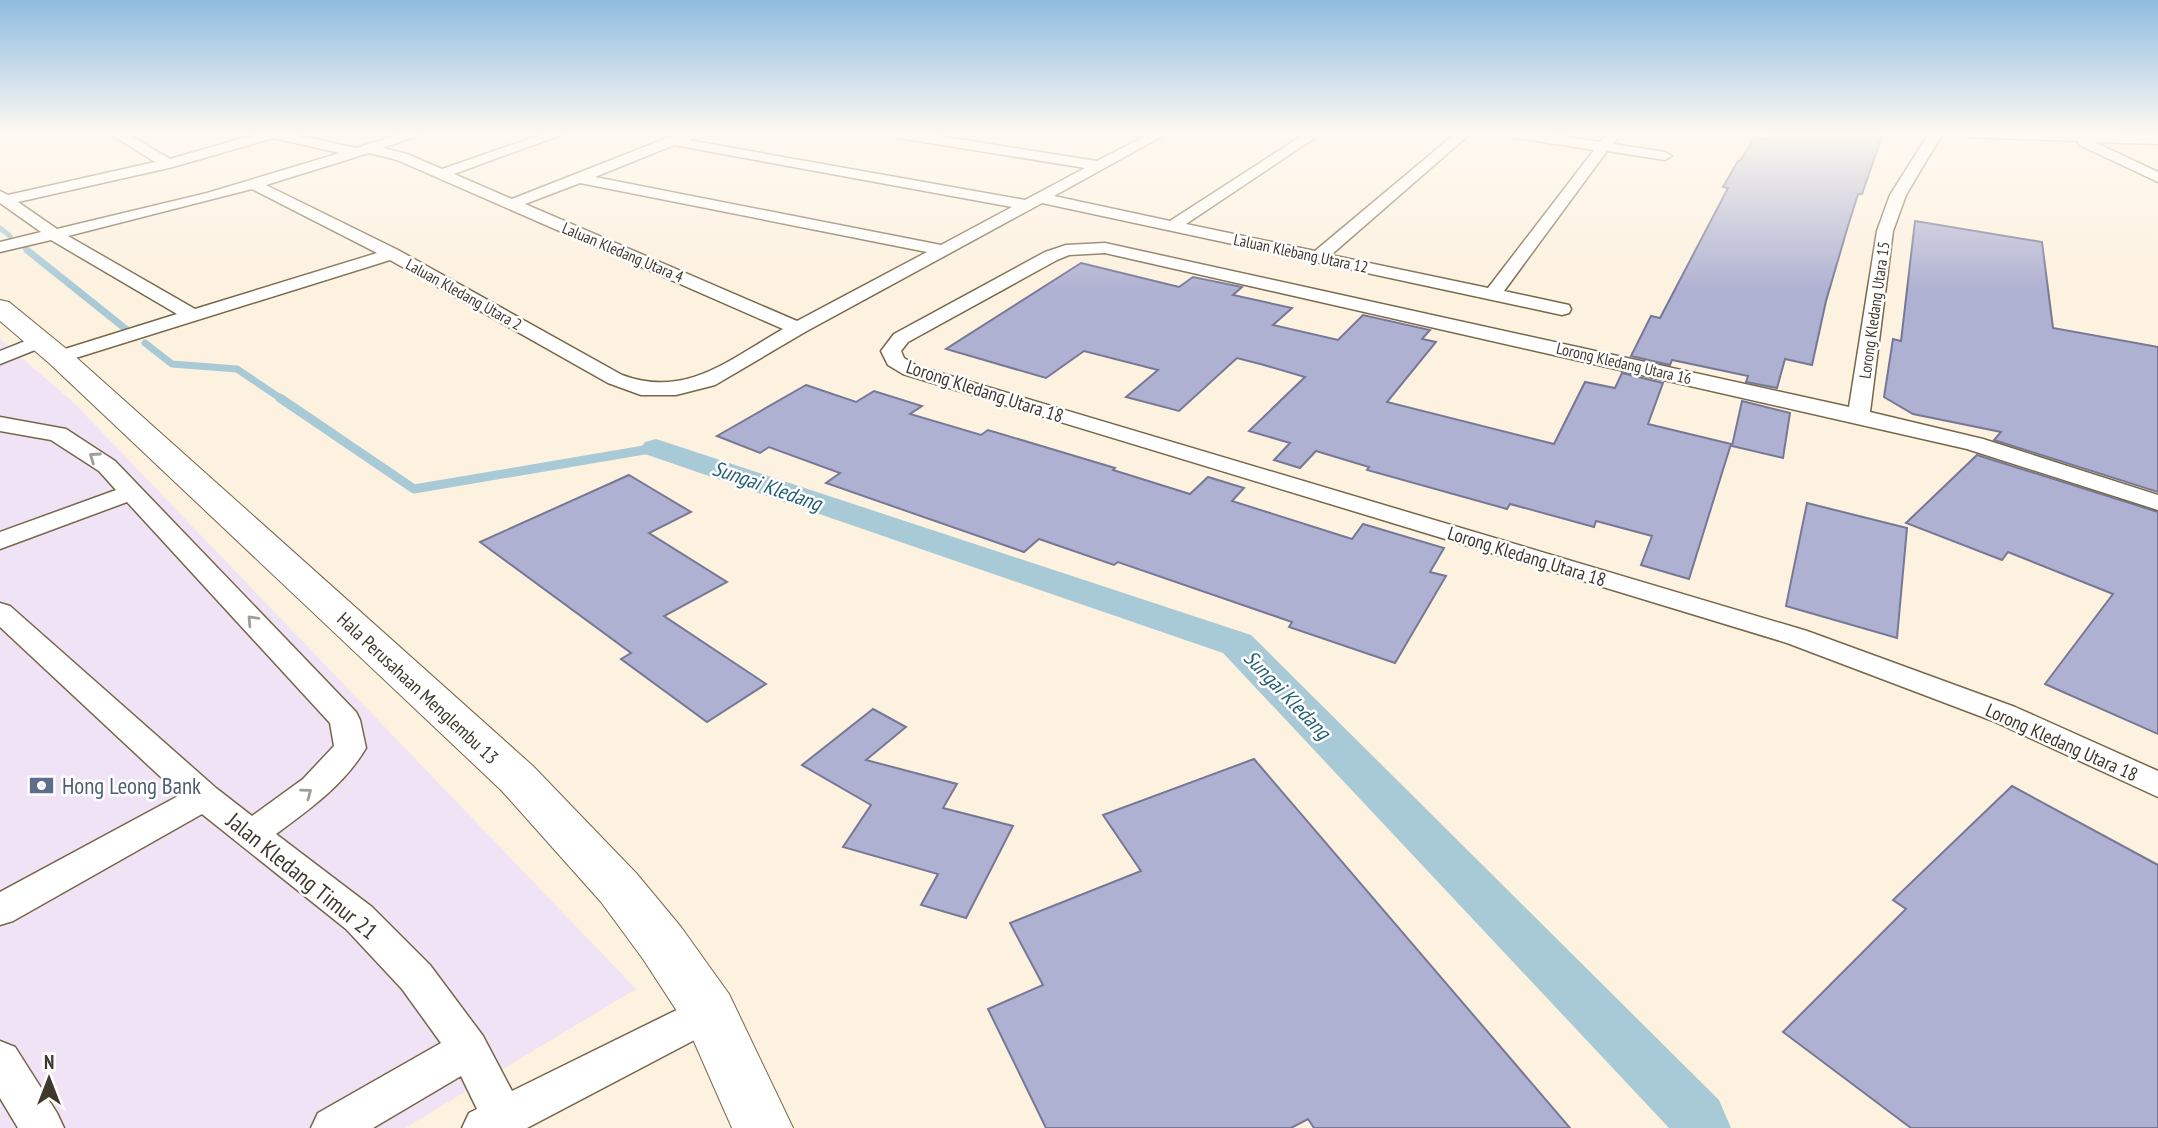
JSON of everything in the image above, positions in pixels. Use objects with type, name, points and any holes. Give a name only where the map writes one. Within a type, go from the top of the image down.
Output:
[{"type":"street","points":[[2,198],[62,186]]},
{"type":"street","points":[[0,247],[252,186]]},
{"type":"street","name":"Laluan Kledang Utara 2","points":[[256,186],[392,254],[615,379],[641,389],[676,389]]},
{"type":"street","name":"Laluan Kledang Utara 4","points":[[468,186],[798,328]]},
{"type":"street","points":[[512,204],[559,186]]},
{"type":"street","points":[[618,186],[943,250]]},
{"type":"street","points":[[941,186],[1033,201]]},
{"type":"street","points":[[676,389],[708,381],[798,328],[1062,186]]},
{"type":"street","points":[[1173,226],[1235,186]]},
{"type":"street","points":[[1318,257],[1402,186]]},
{"type":"street","points":[[1493,294],[1574,186]]},
{"type":"street","name":"Lorong Kledang Utara 15","points":[[1859,415],[1885,230],[1904,186]]},
{"type":"street","points":[[2,198],[55,235],[192,316]]},
{"type":"street","name":"Laluan Klebang Utara 12","points":[[1033,201],[1173,226],[1562,309]]},
{"type":"street","name":"Lorong Kledang Utara 16","points":[[891,351],[901,338],[1051,256],[1084,247],[1105,248],[1859,415],[2040,464],[2158,503]]},
{"type":"street","points":[[0,358],[48,350],[192,316],[392,254]]},
{"type":"street","name":"Hala Perusahaan Menglembu 13","points":[[0,308],[517,778],[619,888],[662,943],[709,1012],[763,1128]]},
{"type":"street","points":[[0,348],[48,350]]},
{"type":"street","name":"Lorong Kledang Utara 18","points":[[891,351],[895,361],[910,370],[1797,637],[2004,714],[2158,785]]},
{"type":"street","points":[[0,424],[58,434],[107,466],[345,719],[350,748],[315,788],[252,834]]},
{"type":"street","points":[[0,541],[132,492]]},
{"type":"street","name":"Jalan Kledang Timur 21","points":[[0,612],[204,797],[359,918],[416,977],[469,1049],[493,1122]]},
{"type":"street","points":[[0,909],[204,797]]},
{"type":"street","points":[[493,1122],[709,1012]]},
{"type":"street","points":[[333,1128],[469,1049]]},
{"type":"street","points":[[0,1060],[42,1128]]},
{"type":"shaded area","points":[[0,339],[74,403],[636,989],[405,1128],[0,1128]]},
{"type":"building","points":[[1865,186],[1862,194],[1858,194],[1848,226],[1826,301],[1812,365],[1785,359],[1777,388],[1746,382],[1748,376],[1672,360],[1670,365],[1631,356],[1651,316],[1660,318],[1728,188],[1723,187]]},
{"type":"building","points":[[1915,221],[2042,242],[2053,328],[2158,347],[2158,492],[1994,440],[2001,432],[1913,414],[1884,397],[1893,339],[1901,341]]},
{"type":"building","points":[[1081,263],[1179,287],[1193,277],[1242,287],[1233,295],[1292,308],[1273,325],[1338,340],[1363,315],[1430,330],[1422,339],[1436,342],[1387,402],[1554,444],[1585,382],[1615,388],[1622,373],[1663,383],[1648,424],[1731,444],[1689,579],[1641,565],[1652,536],[1596,521],[1594,527],[1510,504],[1507,509],[1367,470],[1369,467],[1316,451],[1300,468],[1274,460],[1290,443],[1249,431],[1305,377],[1237,358],[1179,411],[1126,397],[1158,370],[1084,351],[1046,378],[946,349]]},
{"type":"building","points":[[806,385],[856,402],[874,391],[922,406],[910,414],[981,435],[988,430],[1115,468],[1113,470],[1190,494],[1208,477],[1244,488],[1232,501],[1352,539],[1363,524],[1444,548],[1430,572],[1446,576],[1395,663],[1289,627],[1292,622],[1118,562],[1114,565],[1039,539],[1024,552],[826,483],[840,473],[769,447],[760,453],[717,436]]},
{"type":"building","points":[[1742,401],[1790,413],[1783,458],[1732,446]]},
{"type":"building","points":[[1977,455],[2158,512],[2158,734],[2045,684],[2113,594],[2008,552],[2002,560],[1906,523]]},
{"type":"building","points":[[629,475],[691,512],[649,533],[727,582],[664,616],[766,684],[707,722],[621,659],[631,653],[480,542]]},
{"type":"building","points":[[1807,503],[1907,528],[1897,638],[1786,606]]},
{"type":"building","points":[[873,709],[906,727],[866,760],[957,784],[943,808],[1013,826],[966,918],[921,905],[938,874],[843,847],[871,805],[802,765]]},
{"type":"building","points":[[1254,759],[1570,1128],[1314,1128],[1308,1119],[1291,1128],[1046,1128],[988,1009],[1043,985],[1010,923],[1141,871],[1103,815]]},
{"type":"building","points":[[2012,786],[2158,865],[2158,1128],[1911,1128],[1783,1032],[1906,909],[1893,900]]},
{"type":"waterway","points":[[0,228],[10,236]]},
{"type":"waterway","points":[[24,247],[29,251]]},
{"type":"waterway","points":[[27,250],[127,330]]},
{"type":"waterway","points":[[145,343],[172,364],[237,369],[283,400]]},
{"type":"waterway","points":[[280,398],[414,489],[656,448]]},
{"type":"waterway","name":"Sungai Kledang","points":[[656,448],[1237,644],[1699,1119],[1702,1128]]},
{"type":"place","name":"Hong Leong Bank","points":[[42,786]]}]
